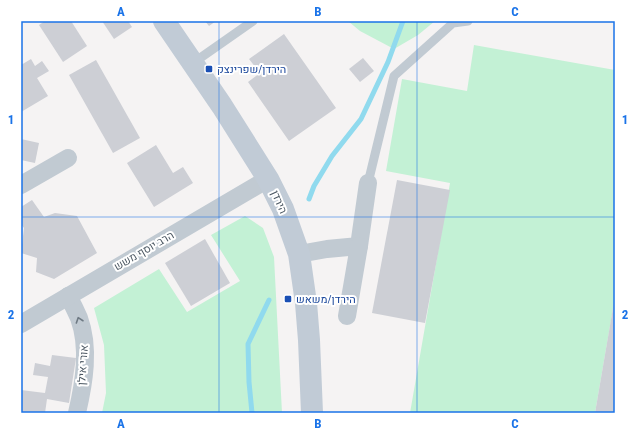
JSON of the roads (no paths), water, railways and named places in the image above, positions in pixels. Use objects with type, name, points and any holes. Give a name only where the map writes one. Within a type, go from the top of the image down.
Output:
[{"type":"street","name":"הירדן","points":[[164,21],[222,106],[268,180],[283,209],[299,254],[307,311],[312,413]]},
{"type":"street","points":[[21,185],[68,158]]},
{"type":"street","name":"הרב יוסף משש","points":[[21,324],[268,180]]},
{"type":"street","points":[[347,316],[368,183]]},
{"type":"street","points":[[299,254],[327,249],[359,246]]},
{"type":"street","name":"אורי אילן","points":[[68,296],[79,318],[85,341],[85,366],[77,413]]},
{"type":"lane","points":[[193,63],[253,21]]},
{"type":"lane","points":[[368,183],[394,76],[453,23],[468,21]]},
{"type":"waterway","points":[[309,199],[314,186],[332,156],[361,119],[388,62],[403,21]]},
{"type":"waterway","points":[[252,413],[249,382],[248,344],[269,300]]},
{"type":"place","name":"הירדן/שפרינצק","points":[[209,69]]},
{"type":"place","name":"הירדן/משאש","points":[[288,299]]}]
